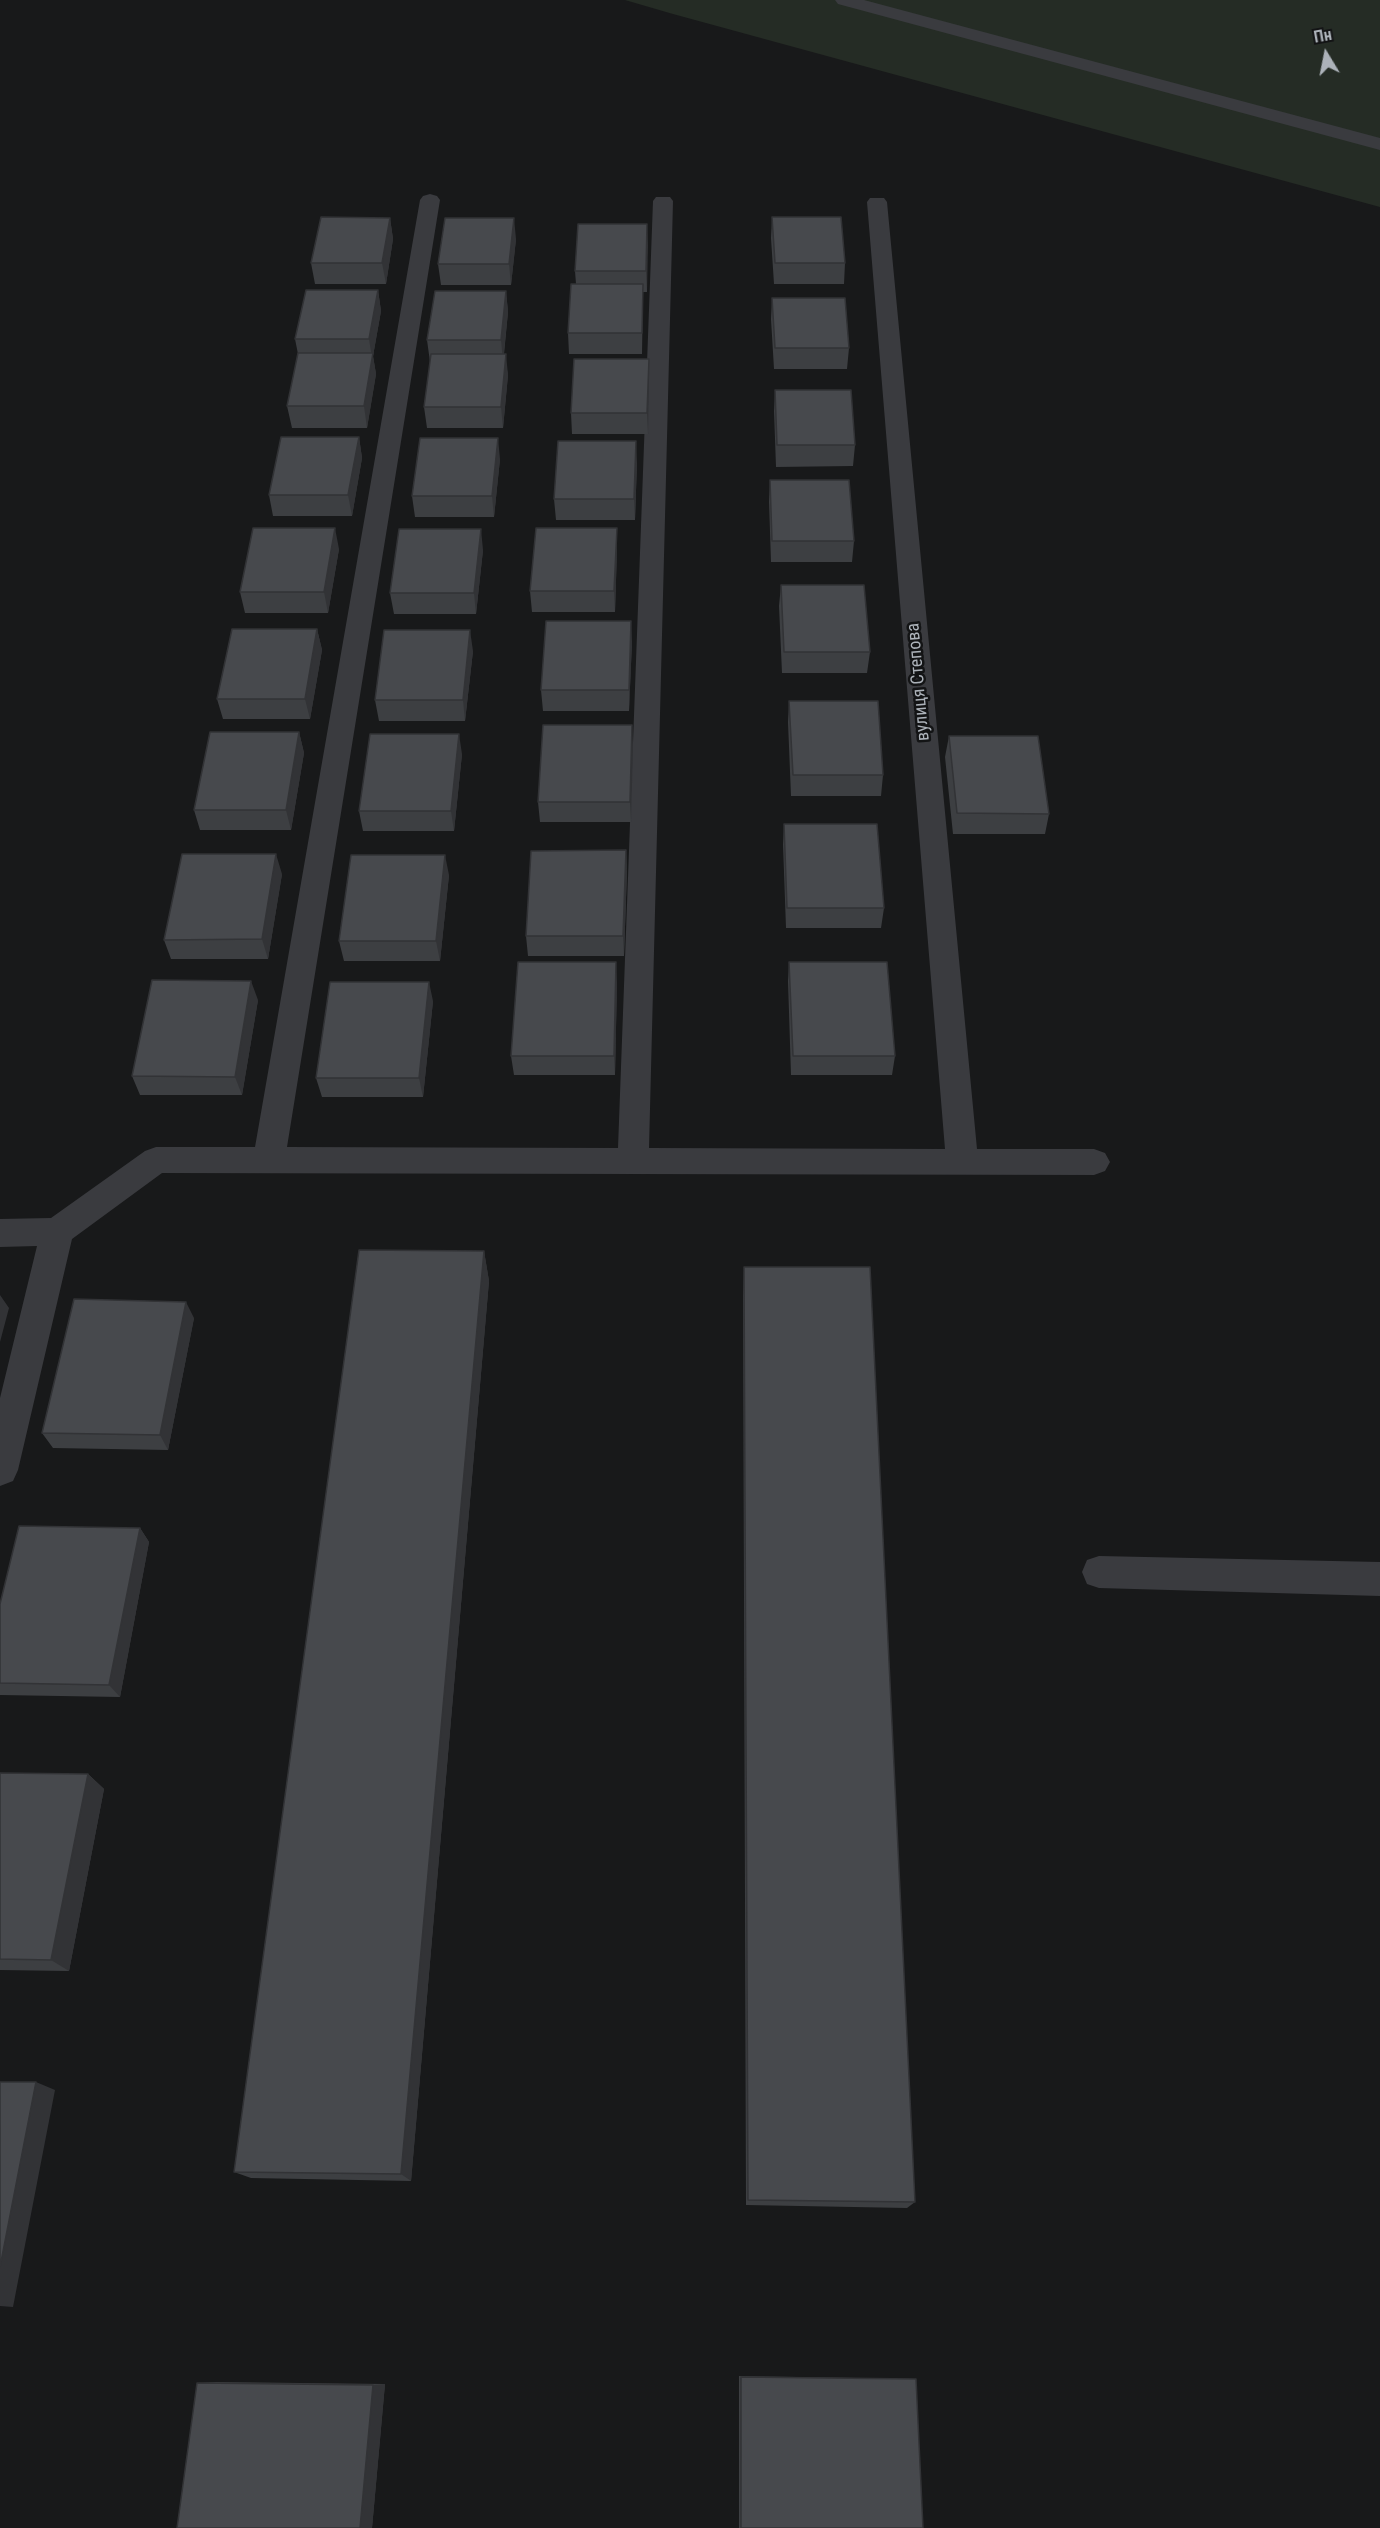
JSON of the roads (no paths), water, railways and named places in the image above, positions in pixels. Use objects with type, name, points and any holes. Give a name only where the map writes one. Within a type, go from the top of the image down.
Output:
[{"type":"street","points":[[269,1160],[430,200]]},
{"type":"street","points":[[633,1161],[663,201]]},
{"type":"street","name":"вулиця Степова","points":[[877,202],[962,1162]]},
{"type":"street","points":[[0,1233],[57,1232],[156,1160],[1094,1162]]},
{"type":"street","points":[[0,1470],[57,1232]]},
{"type":"lane","points":[[844,0],[1380,144]]},
{"type":"lane","points":[[1099,1572],[1380,1579]]}]
